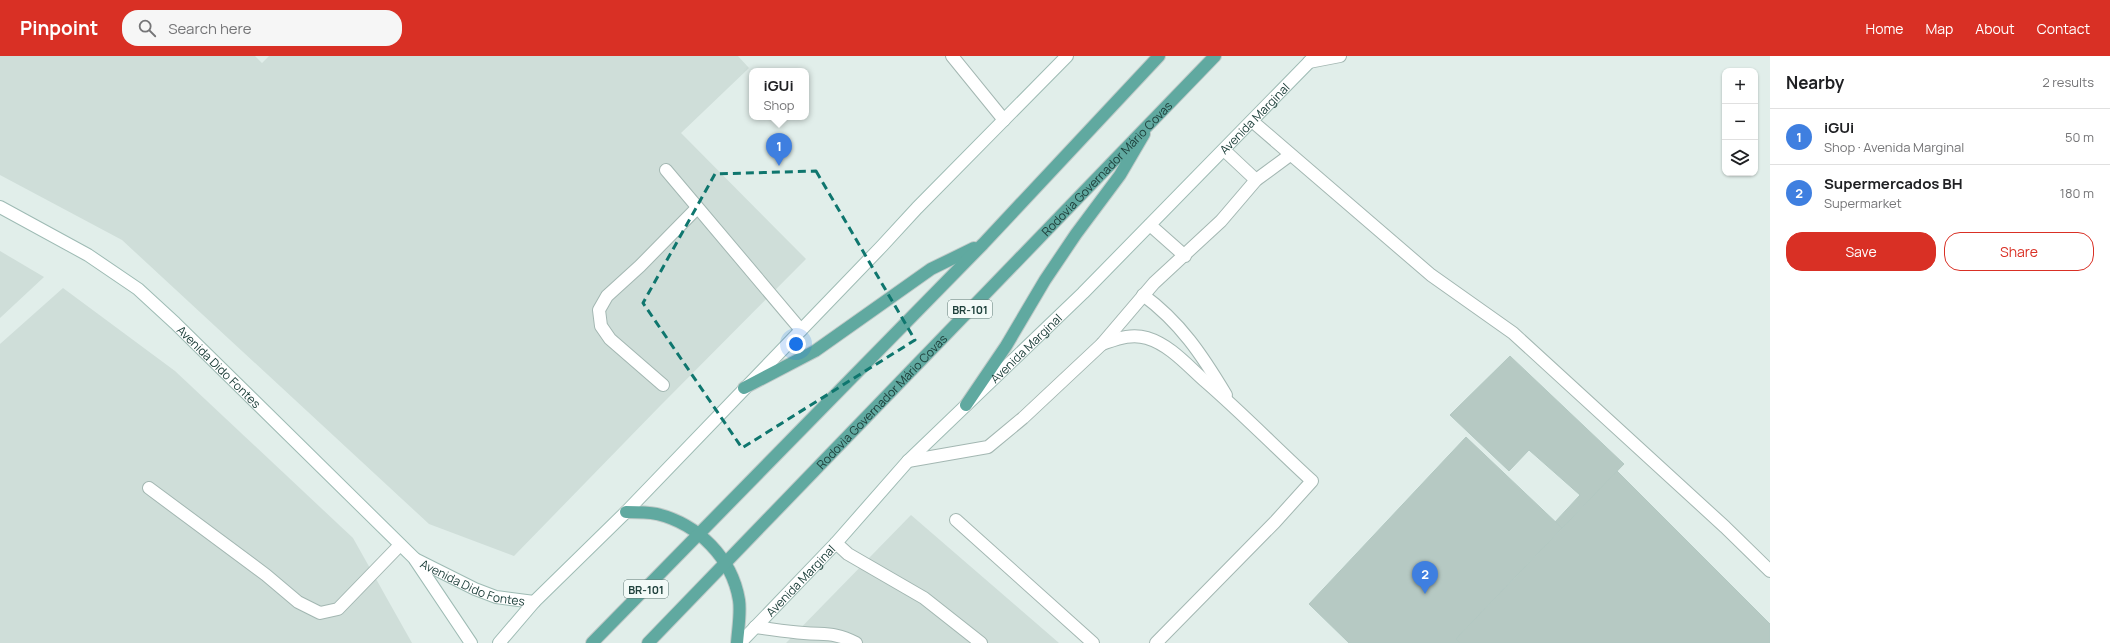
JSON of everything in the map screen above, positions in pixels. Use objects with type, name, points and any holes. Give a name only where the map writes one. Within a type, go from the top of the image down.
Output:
[{"type":"main road","name":"BR-101","points":[[592,643],[700,535],[983,244],[1158,56]]},
{"type":"main road","name":"Rodovia Governador Mário Covas","points":[[648,643],[726,564],[1155,116],[1215,56]]},
{"type":"main road","points":[[966,405],[1006,346],[1067,248],[1120,175],[1155,116]]},
{"type":"main road","points":[[744,388],[815,351],[932,269],[983,244]]},
{"type":"main road","points":[[626,512],[655,513],[667,517],[700,535],[716,550],[726,564],[733,578],[739,601],[739,643]]},
{"type":"street","points":[[952,56],[1004,120]]},
{"type":"street","points":[[499,643],[534,602],[626,512],[916,208],[1067,56]]},
{"type":"street","points":[[1312,59],[1340,56]]},
{"type":"street","name":"Avenida Marginal","points":[[739,643],[836,543],[908,461],[1083,293],[1312,59]]},
{"type":"street","points":[[1252,121],[1290,155],[1354,207],[1431,275],[1513,333],[1725,527],[1770,571]]},
{"type":"street","points":[[1224,150],[1256,180]]},
{"type":"street","points":[[908,461],[988,446],[1023,418],[1102,344],[1143,295],[1164,273],[1185,256],[1221,221],[1256,180],[1290,155]]},
{"type":"street","points":[[666,170],[696,208],[751,269],[801,330]]},
{"type":"street","name":"Avenida Dido Fontes","points":[[0,207],[88,255],[138,289],[175,323],[414,558],[471,643]]},
{"type":"street","points":[[663,384],[610,339],[601,326],[599,310],[607,296],[640,266],[696,208]]},
{"type":"street","points":[[1150,225],[1185,256]]},
{"type":"street","points":[[1143,295],[1161,308],[1191,340],[1232,405]]},
{"type":"street","points":[[1102,344],[1122,337],[1133,336],[1146,338],[1169,348],[1312,481],[1275,522],[1156,643]]},
{"type":"street","points":[[149,488],[266,575],[298,602],[320,613],[338,609],[400,545]]},
{"type":"street","points":[[956,520],[1093,643]]},
{"type":"street","points":[[836,543],[848,554],[924,598],[981,643]]},
{"type":"street","name":"Avenida Dido Fontes","points":[[414,558],[489,594],[534,602]]},
{"type":"street","points":[[755,627],[806,633],[829,638],[845,637],[856,643]]},
{"type":"highlighted area","points":[[816,171],[915,340],[742,448],[643,303],[715,174]]},
{"type":"shaded area","points":[[0,56],[255,56],[262,63],[269,56],[738,56],[749,68],[681,133],[806,259],[514,556],[429,524],[122,240],[0,175]]},
{"type":"shaded area","points":[[0,251],[44,277],[0,318]]},
{"type":"shaded area","points":[[63,288],[175,371],[353,538],[412,643],[0,643],[0,344]]},
{"type":"shaded area","points":[[911,515],[1059,643],[786,643]]},
{"type":"building","points":[[1510,356],[1624,464],[1562,528],[1555,522],[1580,495],[1529,450],[1509,471],[1450,415]]},
{"type":"building","points":[[1466,437],[1562,528],[1456,639],[1460,643],[1349,643],[1309,604]]},
{"type":"building","points":[[1617,471],[1770,624],[1770,643],[1460,643],[1456,639]]},
{"type":"place","name":"iGUi","points":[[779,166]]},
{"type":"place","name":"Supermercados BH","points":[[1425,594]]}]
